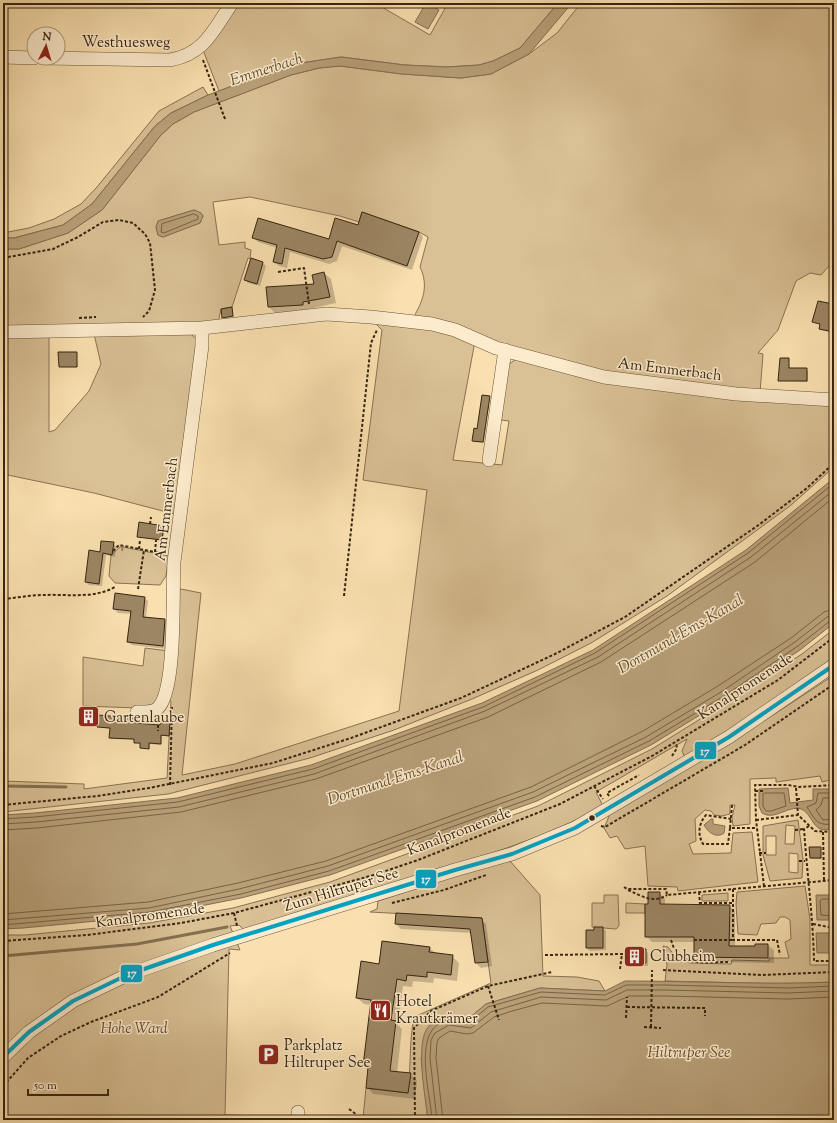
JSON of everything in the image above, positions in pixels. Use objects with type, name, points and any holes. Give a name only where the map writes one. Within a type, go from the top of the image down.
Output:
[{"type":"street","name":"Westhuesweg","points":[[66,58],[170,60],[187,56],[199,49],[232,3]]},
{"type":"street","points":[[3,57],[26,58]]},
{"type":"street","name":"Am Emmerbach","points":[[3,332],[202,328],[326,314],[386,318],[432,324],[455,330],[505,350],[604,377],[736,394],[834,400]]},
{"type":"street","name":"Am Emmerbach","points":[[137,712],[153,711],[158,709],[168,684],[173,626],[172,590],[175,556],[202,346],[202,328]]},
{"type":"street","points":[[489,460],[505,350]]},
{"type":"street","name":"Zum Hiltruper See","points":[[3,1057],[29,1032],[73,1001],[127,975],[213,945],[512,854],[575,828],[729,737],[834,665]]},
{"type":"path","points":[[199,49],[211,85],[225,119]]},
{"type":"path","points":[[3,258],[53,249],[78,238],[103,222],[119,220],[133,223],[145,234],[150,243],[155,290],[149,311],[144,317],[137,317]]},
{"type":"path","points":[[278,272],[304,268],[311,315]]},
{"type":"path","points":[[74,318],[103,317]]},
{"type":"path","points":[[344,596],[371,343],[375,332],[386,318]]},
{"type":"path","points":[[3,805],[96,796],[170,785],[273,763],[351,738],[461,698],[555,654],[625,617],[760,524],[807,488],[834,463]]},
{"type":"path","points":[[150,524],[151,517]]},
{"type":"path","points":[[139,549],[140,540]]},
{"type":"path","points":[[154,552],[156,540]]},
{"type":"path","points":[[113,551],[119,545],[175,556]]},
{"type":"path","points":[[138,588],[144,550]]},
{"type":"path","points":[[3,599],[42,595],[95,595],[106,592],[115,587]]},
{"type":"path","name":"Kanalpromenade","points":[[3,941],[25,941],[87,935],[165,925],[261,907],[374,875],[418,860],[560,804],[594,786],[676,742],[778,680],[834,637]]},
{"type":"path","points":[[597,824],[605,827],[738,749],[834,684]]},
{"type":"path","points":[[165,694],[173,694],[170,785]]},
{"type":"path","points":[[115,711],[115,716]]},
{"type":"path","points":[[764,886],[756,820],[755,785],[788,785],[800,788],[817,784],[834,785]]},
{"type":"path","points":[[594,786],[603,799]]},
{"type":"path","points":[[796,788],[798,815],[815,831],[833,831],[834,857]]},
{"type":"path","points":[[755,791],[763,791]]},
{"type":"path","points":[[797,800],[802,799]]},
{"type":"path","points":[[731,819],[706,815],[700,822],[700,839],[703,844],[728,844],[731,819],[732,805]]},
{"type":"path","points":[[756,820],[798,815]]},
{"type":"path","points":[[795,830],[804,829],[809,826]]},
{"type":"path","points":[[730,828],[757,828]]},
{"type":"path","points":[[804,829],[807,882],[813,924],[814,961],[834,961]]},
{"type":"path","points":[[823,832],[824,881]]},
{"type":"path","points":[[759,853],[766,853]]},
{"type":"path","points":[[798,861],[806,861]]},
{"type":"path","points":[[624,887],[648,900],[660,900],[667,895],[834,880]]},
{"type":"path","points":[[627,889],[666,889],[667,895]]},
{"type":"path","points":[[733,889],[733,940]]},
{"type":"path","points":[[699,892],[700,904],[733,903]]},
{"type":"path","points":[[813,924],[834,928]]},
{"type":"path","points":[[671,940],[678,955],[685,959],[699,962],[728,962]]},
{"type":"path","points":[[694,940],[777,940],[780,955]]},
{"type":"path","points":[[3,1086],[28,1058],[61,1036],[91,1022],[158,996],[232,952]]},
{"type":"path","points":[[545,956],[623,954],[620,969]]},
{"type":"path","points":[[651,1027],[652,970]]},
{"type":"path","points":[[663,970],[762,975],[834,972]]},
{"type":"path","points":[[415,1120],[414,1028],[431,1011],[488,986],[552,972]]},
{"type":"path","points":[[488,986],[500,1020]]},
{"type":"path","points":[[626,1018],[627,997]]},
{"type":"path","points":[[627,1007],[705,1008],[705,1016]]},
{"type":"path","points":[[644,1027],[661,1028]]},
{"type":"path","points":[[349,1109],[357,1115],[357,1120]]},
{"type":"green space","points":[[237,3],[375,3],[430,35],[448,3],[558,3],[520,48],[493,61],[479,65],[447,67],[405,65],[341,57],[288,65],[219,91],[203,50]]},
{"type":"green space","points":[[581,3],[834,3],[834,267],[829,266],[821,275],[810,273],[796,281],[778,330],[758,353],[763,354],[760,393],[732,392],[731,395],[834,401],[834,467],[790,506],[667,596],[591,643],[538,670],[472,699],[394,730],[310,758],[168,794],[3,812],[3,781],[84,784],[84,789],[167,778],[171,701],[167,700],[175,660],[177,615],[176,588],[201,593],[182,775],[235,764],[399,711],[427,490],[363,480],[382,330],[372,320],[412,324],[438,329],[475,341],[453,460],[502,465],[509,421],[501,420],[508,365],[516,359],[621,385],[605,372],[485,339],[458,328],[413,318],[420,306],[424,293],[423,274],[420,267],[428,237],[419,232],[362,212],[359,222],[340,216],[250,197],[213,202],[219,245],[245,242],[245,248],[251,250],[250,259],[248,258],[232,307],[221,309],[218,323],[3,328],[3,249],[19,249],[68,233],[102,210],[161,135],[173,124],[194,112],[291,75],[319,68],[340,66],[402,74],[461,78],[491,74],[529,54],[557,33]],"holes":[[[194,210],[201,213],[203,216],[200,223],[163,237],[158,235],[156,227],[158,221]]]},
{"type":"green space","points":[[203,87],[208,95],[171,113],[155,126],[92,204],[63,225],[14,238],[3,238],[3,233],[29,228],[54,219],[81,204],[97,187],[159,111]]},
{"type":"green space","points":[[187,331],[199,341],[178,515],[94,493],[3,474],[3,335],[49,334],[49,432],[55,430],[89,391],[101,364],[94,334]]},
{"type":"green space","points":[[122,547],[122,551],[123,547],[169,556],[166,576],[160,585],[115,583],[109,576],[111,555]]},
{"type":"green space","name":"Hohe Ward","points":[[834,629],[834,661],[727,734],[685,758],[682,751],[687,739],[596,792],[603,806],[582,817],[539,836],[495,852],[244,930],[239,925],[230,926],[240,950],[229,949],[225,1115],[363,1118],[366,1088],[408,1093],[411,1036],[414,1017],[491,983],[482,918],[370,912],[377,909],[378,901],[457,875],[510,861],[540,895],[543,976],[577,977],[599,981],[605,991],[540,988],[486,1004],[468,1019],[447,1016],[421,1058],[428,1120],[3,1120],[3,935],[25,935],[149,923],[233,908],[330,882],[538,806],[652,749],[802,654]]},
{"type":"green space","points":[[145,648],[169,651],[166,682],[156,704],[137,708],[83,706],[83,657],[143,666]]},
{"type":"green space","points":[[834,675],[834,779],[822,782],[820,776],[776,782],[776,778],[750,779],[750,824],[733,826],[732,817],[735,805],[730,805],[730,814],[722,816],[714,815],[711,811],[705,810],[695,819],[696,841],[689,844],[693,854],[731,853],[733,833],[752,832],[758,882],[678,891],[677,887],[648,886],[645,846],[625,849],[617,836],[610,838],[604,828],[610,814],[738,738]]},
{"type":"green space","points":[[798,820],[803,859],[802,878],[770,881],[763,855],[763,826]],"holes":[[[786,825],[795,826],[794,844],[785,844]],[[766,836],[776,836],[776,855],[766,855]],[[789,853],[798,854],[798,873],[789,872]]]},
{"type":"green space","points":[[805,886],[810,919],[810,965],[834,965],[834,982],[788,984],[665,981],[667,965],[663,946],[668,947],[677,959],[690,963],[731,964],[732,960],[769,961],[769,958],[789,958],[785,942],[791,939],[790,920],[785,917],[780,917],[776,923],[761,924],[757,935],[738,934],[736,904],[737,892]]},
{"type":"green space","points":[[728,893],[728,901],[702,901],[702,895]]},
{"type":"green space","points":[[604,895],[618,895],[619,926],[616,929],[592,927],[592,903],[604,903]]},
{"type":"green space","points":[[626,903],[645,904],[645,913],[626,913]]},
{"type":"water","points":[[426,3],[439,10],[428,29],[415,22]]},
{"type":"water","points":[[558,3],[572,3],[529,54],[491,74],[461,78],[402,74],[340,66],[319,68],[291,75],[194,112],[173,124],[161,135],[102,210],[68,233],[19,249],[3,249],[3,238],[14,238],[63,225],[92,204],[155,126],[171,113],[208,95],[288,65],[341,57],[405,65],[447,67],[479,65],[493,61],[520,48]]},
{"type":"water","points":[[194,210],[201,213],[203,216],[200,223],[163,237],[158,235],[156,227],[158,221]]},
{"type":"water","name":"Dortmund-Ems-Kanal","points":[[834,478],[834,623],[800,650],[726,699],[651,745],[537,801],[330,875],[241,898],[150,916],[3,929],[3,815],[177,798],[311,765],[482,703],[593,650],[746,550]]},
{"type":"water","points":[[788,788],[790,803],[813,800],[813,789],[834,789],[833,828],[826,830],[817,827],[809,815],[801,809],[791,809],[772,815],[762,813],[759,806],[759,789]]},
{"type":"water","points":[[713,819],[713,824],[725,826],[724,833],[721,835],[715,835],[708,830],[704,825]]},
{"type":"water","points":[[816,895],[834,895],[834,920],[817,920]]},
{"type":"water","points":[[816,933],[834,933],[834,953],[817,953]]},
{"type":"water","name":"Hiltruper See","points":[[625,981],[756,983],[834,982],[834,1120],[428,1120],[423,1085],[422,1044],[429,1026],[447,1016],[468,1019],[486,1004],[540,988],[605,991]]},
{"type":"building","points":[[362,212],[419,232],[407,266],[337,241],[332,257],[323,259],[285,248],[282,264],[273,262],[277,245],[252,238],[258,218],[329,239],[335,218],[358,225]]},
{"type":"building","points":[[251,258],[263,262],[257,284],[244,280]]},
{"type":"building","points":[[324,272],[330,297],[303,302],[303,305],[268,307],[266,287],[314,284],[312,275]]},
{"type":"building","points":[[818,301],[833,304],[831,316],[834,317],[834,332],[819,329],[820,324],[812,322]]},
{"type":"building","points":[[232,307],[233,316],[222,318],[221,309]]},
{"type":"building","points":[[58,352],[77,352],[77,367],[59,367]]},
{"type":"building","points":[[780,358],[789,358],[789,368],[807,368],[807,381],[778,381]]},
{"type":"building","points":[[482,395],[490,396],[483,442],[472,441],[474,428],[477,429]]},
{"type":"building","points":[[139,522],[164,526],[162,540],[137,537]]},
{"type":"building","points":[[101,541],[114,542],[112,555],[103,553],[99,584],[85,582],[89,550],[100,552]]},
{"type":"building","points":[[115,593],[145,597],[143,617],[165,619],[163,646],[127,642],[131,611],[113,609]]},
{"type":"building","points":[[86,707],[95,707],[94,720],[85,720]]},
{"type":"building","points":[[98,715],[132,718],[135,720],[135,723],[160,725],[161,721],[170,722],[169,736],[161,735],[161,744],[149,743],[149,749],[140,748],[140,743],[134,743],[134,739],[109,738],[110,728],[97,727]]},
{"type":"building","points":[[809,847],[821,847],[821,858],[810,858]]},
{"type":"building","points":[[648,892],[660,892],[660,904],[730,905],[729,946],[755,946],[755,944],[768,944],[768,958],[694,957],[694,937],[645,937],[645,904],[648,904]]},
{"type":"building","points":[[396,913],[482,918],[488,962],[475,963],[470,929],[395,924]]},
{"type":"building","points":[[594,927],[603,927],[603,948],[586,948],[586,930],[594,930]]},
{"type":"building","name":"Hotel Krautkrämer","points":[[382,941],[430,947],[429,952],[453,955],[451,975],[427,972],[427,977],[407,975],[406,981],[397,979],[391,1020],[396,1021],[390,1071],[411,1073],[408,1093],[366,1088],[368,1067],[363,1066],[371,1000],[356,998],[361,961],[379,964]]},
{"type":"building","name":"Clubheim","points":[[625,949],[646,949],[646,963],[625,963]]},
{"type":"waterway","points":[[3,786],[66,787]]},
{"type":"waterway","points":[[3,956],[137,944],[227,927]]},
{"type":"transit line","name":"17","points":[[3,1057],[29,1032],[73,1001],[127,975],[213,945],[455,870],[512,854],[575,828],[729,737],[834,665]]},
{"type":"place","name":"Gartenlaube","points":[[88,717]]},
{"type":"place","name":"Clubheim","points":[[635,956]]},
{"type":"place","name":"Hotel Krautkrämer","points":[[381,1010]]},
{"type":"place","name":"Parkplatz Hiltruper See","points":[[269,1054]]},
{"type":"water label","name":"Emmerbach","points":[[266,68]]}]
